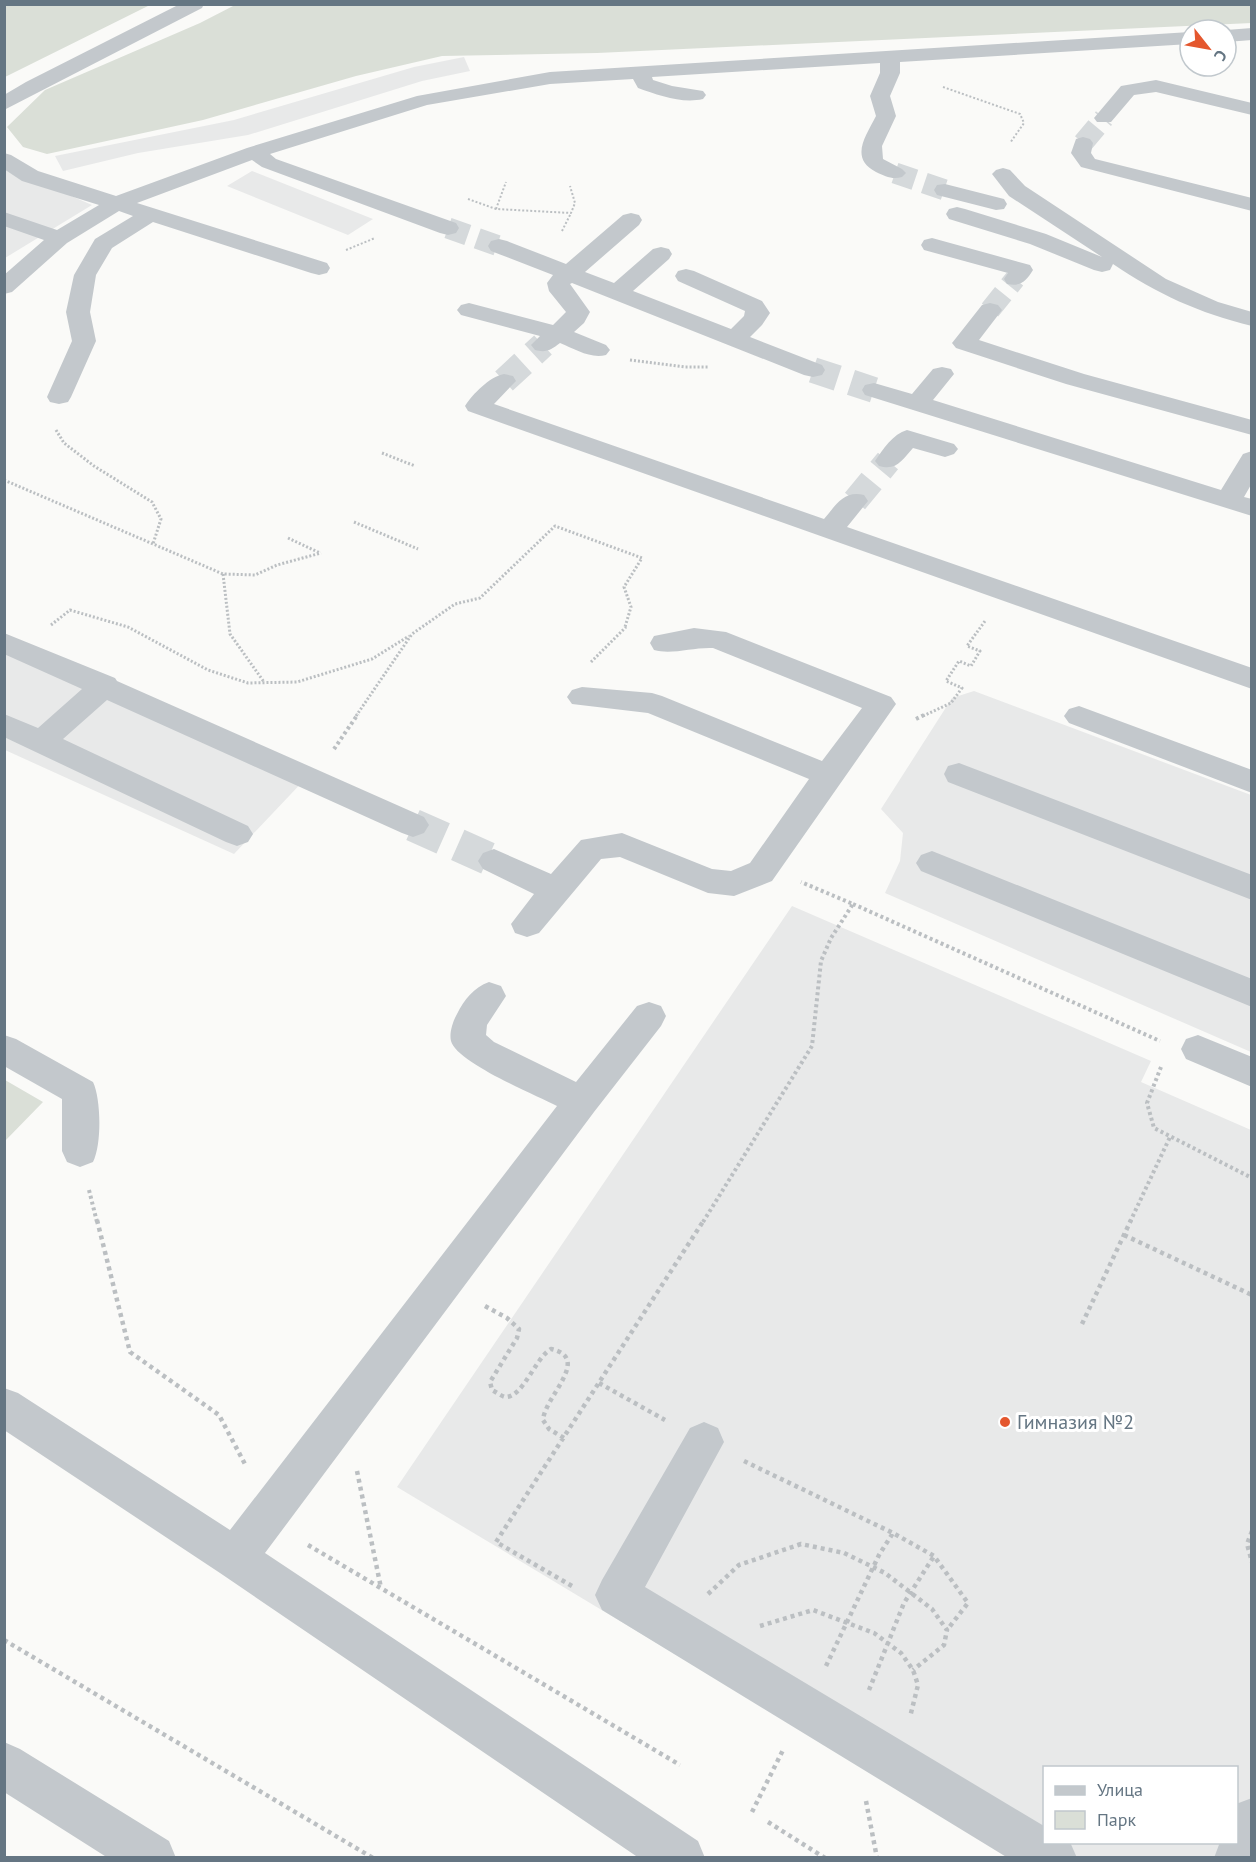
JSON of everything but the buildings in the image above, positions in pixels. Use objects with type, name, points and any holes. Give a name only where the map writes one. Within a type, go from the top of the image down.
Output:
[{"type":"street","points":[[4,104],[33,86],[195,4]]},
{"type":"street","points":[[4,286],[59,238],[118,204],[254,152],[424,100],[550,78],[746,66],[890,65],[1178,39]]},
{"type":"street","points":[[890,65],[880,96],[886,116],[872,146],[873,162],[895,173]]},
{"type":"street","points":[[746,66],[750,74],[781,82]]},
{"type":"street","points":[[640,72],[645,84],[670,92],[696,95]]},
{"type":"street","points":[[1104,118],[1128,90],[1156,86],[1251,109]]},
{"type":"street","points":[[1083,143],[1081,153],[1088,163],[1251,205]]},
{"type":"street","points":[[254,152],[269,163],[448,228]]},
{"type":"street","points":[[4,159],[30,176],[319,268]]},
{"type":"street","points":[[1003,174],[1017,191],[1158,284]]},
{"type":"street","points":[[945,190],[1008,207],[1046,210]]},
{"type":"street","points":[[59,397],[84,341],[78,312],[85,275],[103,244],[152,214]]},
{"type":"street","points":[[957,214],[1038,239],[1106,267],[1158,284],[1210,307],[1251,319]]},
{"type":"street","points":[[4,218],[59,238]]},
{"type":"street","points":[[550,339],[576,318],[578,312],[561,291],[558,283],[631,220]]},
{"type":"street","points":[[932,245],[1022,270],[1015,279]]},
{"type":"street","points":[[499,246],[570,272],[813,370]]},
{"type":"street","points":[[618,292],[661,254]]},
{"type":"street","points":[[686,276],[754,306],[758,313],[754,320],[734,339]]},
{"type":"street","points":[[469,310],[550,339],[598,350]]},
{"type":"street","points":[[990,310],[964,343],[1075,379],[1251,428]]},
{"type":"street","points":[[917,403],[942,374]]},
{"type":"street","points":[[504,381],[477,406],[1251,679]]},
{"type":"street","points":[[874,390],[1240,505],[1251,459]]},
{"type":"street","points":[[888,461],[907,438],[945,449]]},
{"type":"street","points":[[829,530],[855,501]]},
{"type":"street","points":[[527,924],[592,848],[622,846],[708,881],[734,884],[761,872],[828,775],[881,704],[716,639],[694,638],[664,643]]},
{"type":"street","points":[[4,642],[105,685],[412,825]]},
{"type":"street","points":[[41,741],[105,685]]},
{"type":"street","points":[[582,697],[652,703],[828,775]]},
{"type":"street","points":[[1079,716],[1251,782]]},
{"type":"street","points":[[4,724],[237,834]]},
{"type":"street","points":[[959,774],[1251,888]]},
{"type":"street","points":[[494,861],[556,890]]},
{"type":"street","points":[[932,864],[1251,994]]},
{"type":"street","points":[[489,996],[470,1021],[468,1041],[482,1052],[581,1101]]},
{"type":"street","points":[[235,1558],[581,1101],[649,1016]]},
{"type":"street","points":[[4,1049],[80,1092],[80,1151]]},
{"type":"street","points":[[1182,1050],[1251,1073]]},
{"type":"street","points":[[4,1407],[235,1558],[681,1857]]},
{"type":"street","points":[[704,1442],[617,1595],[1053,1857]]},
{"type":"street","points":[[4,1765],[152,1857]]},
{"type":"street","points":[[1238,1857],[1251,1821]]},
{"type":"path","points":[[890,65],[915,77],[1020,114],[1024,123],[1017,130],[1002,162],[1003,174]]},
{"type":"path","points":[[496,209],[506,182]]},
{"type":"path","points":[[567,224],[575,203],[570,186]]},
{"type":"path","points":[[466,198],[496,209],[571,213]]},
{"type":"path","points":[[623,360],[704,367],[733,361],[757,349]]},
{"type":"path","points":[[59,397],[53,424],[64,443],[94,466],[152,502],[161,519],[153,544]]},
{"type":"path","points":[[382,453],[415,466]]},
{"type":"path","points":[[4,480],[223,574],[255,575],[278,565],[321,553],[288,538]]},
{"type":"path","points":[[354,522],[418,549]]},
{"type":"path","points":[[70,609],[128,627],[208,670],[248,683],[297,682],[372,659],[455,604],[480,598],[555,526],[642,558],[624,587],[631,598],[632,615],[625,627]]},
{"type":"path","points":[[223,574],[230,634],[264,682]]},
{"type":"path","points":[[951,703],[962,688],[945,681],[958,661],[971,666],[980,651],[967,646],[986,620]]},
{"type":"path","points":[[311,779],[350,729],[412,634]]},
{"type":"path","points":[[588,666],[605,648]]},
{"type":"path","points":[[765,867],[1182,1050]]},
{"type":"path","points":[[617,1595],[595,1599],[496,1542],[812,1046],[816,1028],[820,963],[829,939],[853,904]]},
{"type":"path","points":[[1162,1064],[1147,1099],[1146,1113],[1154,1128],[1251,1178]]},
{"type":"path","points":[[1082,1324],[1170,1137]]},
{"type":"path","points":[[80,1151],[130,1352],[219,1415],[249,1472]]},
{"type":"path","points":[[1124,1235],[1251,1295]]},
{"type":"path","points":[[485,1306],[507,1318],[519,1329],[517,1338],[490,1382],[492,1390],[500,1397],[508,1398],[517,1394],[544,1352],[554,1348],[563,1352],[569,1359],[569,1368],[543,1411],[543,1421],[549,1429],[564,1438]]},
{"type":"path","points":[[599,1383],[704,1442],[893,1533],[934,1556],[968,1603],[947,1630],[944,1645],[913,1670]]},
{"type":"path","points":[[356,1463],[381,1588]]},
{"type":"path","points":[[1251,1531],[1246,1544],[1251,1562]]},
{"type":"path","points":[[833,1652],[893,1533]]},
{"type":"path","points":[[683,1635],[707,1595],[740,1565],[801,1544],[844,1553],[874,1567],[912,1591],[932,1609],[947,1630]]},
{"type":"path","points":[[308,1545],[680,1765]]},
{"type":"path","points":[[874,1677],[912,1591],[934,1556]]},
{"type":"path","points":[[728,1663],[761,1625],[813,1610],[874,1633],[901,1653],[913,1670],[918,1685],[914,1706]]},
{"type":"path","points":[[4,1640],[373,1857]]},
{"type":"path","points":[[752,1812],[804,1707]]},
{"type":"path","points":[[768,1822],[825,1857]]},
{"type":"shaded area","points":[[464,57],[470,71],[422,81],[248,135],[138,153],[63,171],[55,156],[234,120],[414,67]]},
{"type":"shaded area","points":[[5,167],[92,205],[5,258]]},
{"type":"shaded area","points":[[252,171],[373,219],[348,235],[227,186]]},
{"type":"shaded area","points":[[5,648],[308,776],[234,854],[5,750]]},
{"type":"shaded area","points":[[974,691],[1251,795],[1251,1052],[885,893],[900,861],[903,833],[881,809],[952,698]]},
{"type":"shaded area","points":[[792,906],[1151,1061],[1141,1082],[1251,1130],[1251,1857],[1013,1857],[397,1487]]},
{"type":"green space","points":[[5,4],[150,4],[150,5],[5,77]]},
{"type":"green space","points":[[1251,4],[1252,23],[1238,24],[1238,18],[1178,18],[1178,26],[597,53],[442,56],[356,76],[203,120],[47,154],[23,147],[7,127],[45,90],[200,23],[235,5]]},
{"type":"green space","points":[[5,1080],[43,1102],[5,1141]]},
{"type":"tunnel","points":[[1083,143],[1104,118]]},
{"type":"tunnel","points":[[895,173],[945,190]]},
{"type":"tunnel","points":[[448,228],[499,246]]},
{"type":"tunnel","points":[[990,310],[1015,279]]},
{"type":"tunnel","points":[[504,381],[543,345]]},
{"type":"tunnel","points":[[813,370],[874,390]]},
{"type":"tunnel","points":[[855,501],[888,461]]},
{"type":"tunnel","points":[[413,825],[494,861]]},
{"type":"place","name":"Гимназия №2","points":[[1005,1422]]}]
